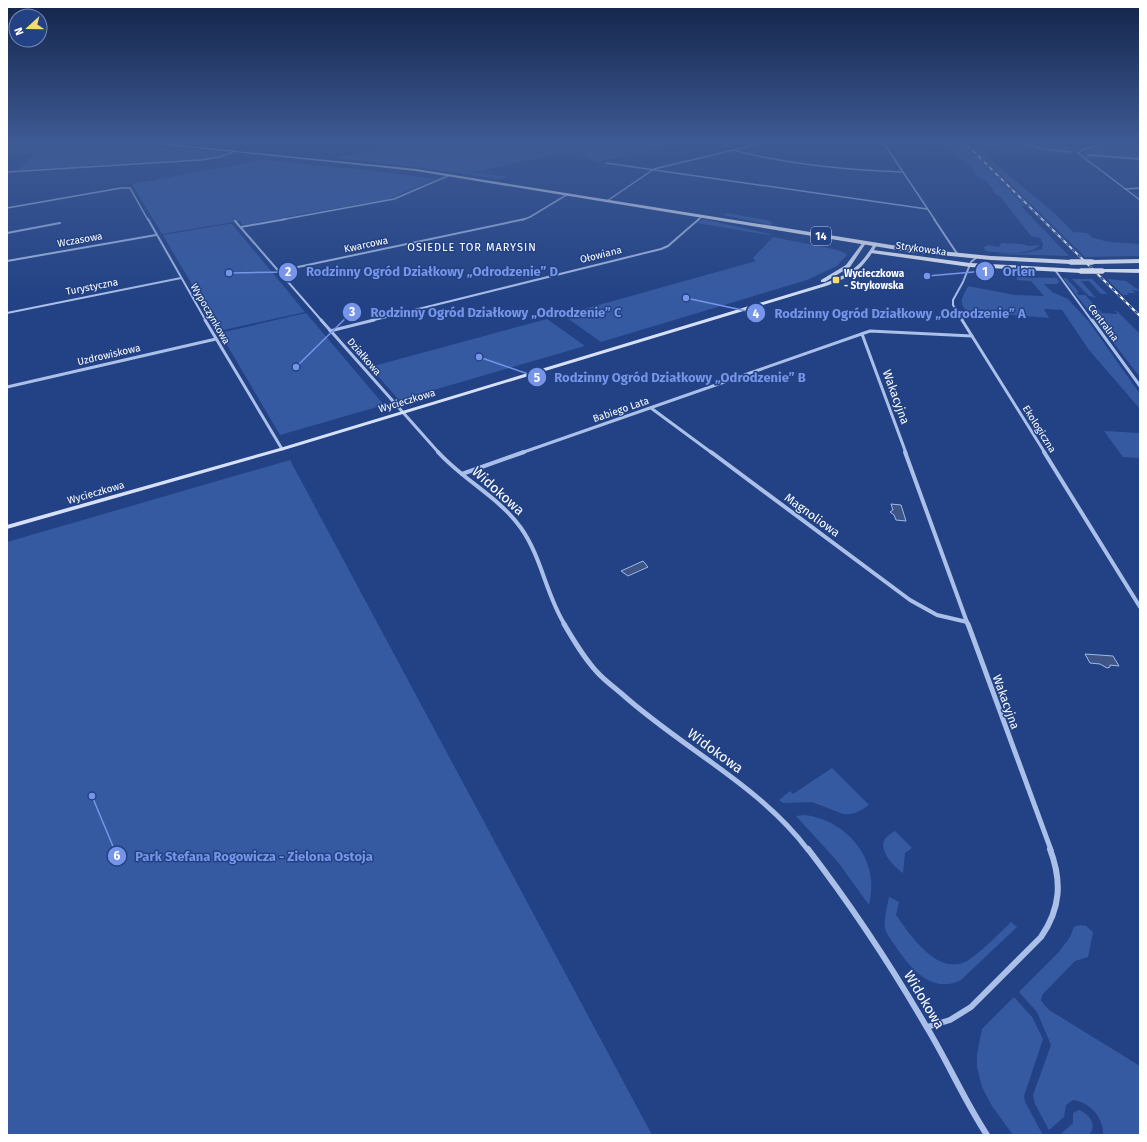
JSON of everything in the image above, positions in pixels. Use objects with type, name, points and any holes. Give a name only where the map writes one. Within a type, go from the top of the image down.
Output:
[{"type":"main road","name":"Strykowska","points":[[575,195],[875,245],[958,255],[1071,262],[1139,262]]},
{"type":"main road","name":"Strykowska","points":[[702,216],[793,237]]},
{"type":"main road","name":"Strykowska","points":[[857,249],[970,265],[1081,271],[1137,271]]},
{"type":"main road","points":[[1122,262],[1137,271],[1140,276]]},
{"type":"street","name":"Wypoczynkowa","points":[[7,208],[80,195]]},
{"type":"street","name":"Wypoczynkowa","points":[[134,195],[216,340],[282,449]]},
{"type":"street","points":[[241,226],[394,199],[405,195]]},
{"type":"street","name":"Kwarcowa","points":[[279,271],[518,221],[530,217],[566,195]]},
{"type":"street","points":[[607,201],[615,195]]},
{"type":"street","points":[[835,195],[927,208]]},
{"type":"street","points":[[918,195],[958,255]]},
{"type":"street","name":"Ołowiana","points":[[330,331],[661,249],[668,246],[702,216]]},
{"type":"street","name":"Działkowa","points":[[236,221],[402,413]]},
{"type":"street","points":[[7,233],[60,223]]},
{"type":"street","name":"Wczasowa","points":[[7,261],[156,235]]},
{"type":"street","name":"Wycieczkowa","points":[[810,288],[848,266],[857,249],[864,243]]},
{"type":"street","name":"Wycieczkowa","points":[[7,527],[282,449],[836,280],[854,272],[863,265],[875,245]]},
{"type":"street","name":"Ekologiczna","points":[[977,257],[970,265],[953,300],[956,311],[1140,607]]},
{"type":"street","name":"Centralna","points":[[1055,270],[1140,386]]},
{"type":"street","name":"Turystyczna","points":[[7,313],[181,278]]},
{"type":"street","name":"Babiego Lata","points":[[462,474],[862,334],[875,331],[972,336]]},
{"type":"street","name":"Wakacyjna","points":[[862,334],[1055,862],[1059,892],[1055,913],[1048,929],[1041,937],[971,1007],[950,1020],[927,1028]]},
{"type":"street","name":"Uzdrowiskowa","points":[[7,387],[216,340]]},
{"type":"street","name":"Magnoliowa","points":[[651,408],[920,607],[940,617],[967,622]]},
{"type":"street","name":"Widokowa","points":[[402,413],[447,462],[507,511],[522,530],[537,557],[559,616],[575,643],[597,672],[646,716],[751,792],[797,836],[844,896],[927,1028],[974,1115],[987,1135]]},
{"type":"shaded area","points":[[139,195],[397,195],[388,199],[243,225],[240,221],[162,234]]},
{"type":"shaded area","points":[[1014,195],[1024,205],[1022,207],[1069,256],[993,254],[1025,253],[1042,249],[1043,243],[1040,238],[1031,236],[1000,196],[997,196]]},
{"type":"shaded area","points":[[1022,195],[1033,195],[1073,232],[1087,233],[1093,238],[1109,242],[1140,244],[1140,256],[1085,257]]},
{"type":"shaded area","points":[[726,213],[767,220],[773,223],[770,225],[723,215]]},
{"type":"shaded area","points":[[703,219],[770,234],[697,223]]},
{"type":"shaded area","points":[[232,224],[305,312],[219,331],[163,235]]},
{"type":"shaded area","points":[[773,237],[838,250],[846,254],[846,256],[837,266],[807,280],[601,342],[563,315],[756,261],[753,258]]},
{"type":"shaded area","points":[[1001,243],[1029,246],[1039,245],[1029,251],[1014,253],[985,251],[984,247],[988,245],[999,247]]},
{"type":"shaded area","points":[[1017,277],[1057,278],[1059,282],[1057,284],[1044,284],[1052,292],[1068,299],[1089,322],[1140,394],[1140,409],[1089,350],[1062,310],[1044,309],[1049,318],[966,311],[964,308],[962,299],[968,286],[1015,295],[1044,296],[1031,281],[1017,280]]},
{"type":"shaded area","points":[[1063,278],[1066,278],[1079,292],[1076,292],[1079,295],[1085,295],[1102,313],[1118,314],[1115,311],[1117,311],[1140,334],[1140,377]]},
{"type":"shaded area","points":[[1072,279],[1092,279],[1107,294],[1101,294],[1089,281],[1081,281],[1096,298],[1089,296]]},
{"type":"shaded area","points":[[1108,279],[1126,281],[1140,291],[1132,290],[1135,293],[1127,293],[1129,295],[1123,295]]},
{"type":"shaded area","points":[[306,313],[384,405],[280,435],[220,333]]},
{"type":"shaded area","points":[[547,319],[585,346],[399,400],[370,367]]},
{"type":"shaded area","points":[[1104,431],[1140,433],[1140,458],[1123,457]]},
{"type":"shaded area","points":[[290,460],[652,1135],[7,1135],[7,542]]},
{"type":"shaded area","points":[[891,504],[901,505],[906,521],[896,520],[894,515],[890,512],[893,510]]},
{"type":"shaded area","points":[[643,561],[648,567],[628,576],[621,571]]},
{"type":"shaded area","points":[[1085,654],[1113,656],[1119,666],[1110,665],[1110,667],[1107,668],[1100,664],[1090,663]]},
{"type":"shaded area","points":[[832,768],[869,805],[857,812],[843,814],[812,802],[783,803],[779,800],[790,791],[793,794]]},
{"type":"shaded area","points":[[804,815],[820,818],[834,825],[847,834],[858,845],[870,873],[871,889],[869,905],[838,862],[796,816]]},
{"type":"shaded area","points":[[895,831],[912,848],[905,853],[903,873],[895,867],[888,858],[885,853],[883,843],[888,836]]},
{"type":"shaded area","points":[[889,897],[899,902],[896,915],[917,943],[935,959],[946,963],[956,964],[967,961],[984,948],[1011,922],[1017,927],[961,980],[950,984],[940,984],[922,976],[914,969],[900,953],[889,936],[885,924]]},
{"type":"shaded area","points":[[1080,925],[1086,926],[1093,932],[1088,957],[1075,961],[1042,995],[1041,1001],[1049,1010],[1140,1066],[1140,1135],[1103,1135],[1101,1123],[1095,1112],[1085,1104],[1073,1100],[1066,1105],[1064,1117],[1049,1130],[1035,1104],[1033,1095],[1051,1045],[1037,1012],[1019,992],[1059,952],[1070,937],[1074,927]]},
{"type":"shaded area","points":[[1014,997],[1032,1017],[1043,1039],[1024,1096],[1025,1102],[1043,1135],[1013,1135],[992,1106],[982,1087],[977,1067],[977,1054],[982,1029]]},
{"type":"shaded area","points":[[1079,1110],[1086,1114],[1091,1120],[1093,1127],[1089,1135],[1060,1135],[1073,1123],[1073,1113]]},
{"type":"railway","points":[[1018,195],[1140,316]]},
{"type":"place","name":"Rodzinny Ogród Działkowy „Odrodzenie” D","points":[[229,273]]},
{"type":"place","name":"Orlen","points":[[927,276]]},
{"type":"place","name":"Wycieczkowa - Strykowska","points":[[836,280]]},
{"type":"place","name":"Rodzinny Ogród Działkowy „Odrodzenie” A","points":[[686,298]]},
{"type":"place","name":"Rodzinny Ogród Działkowy „Odrodzenie” B","points":[[479,357]]},
{"type":"place","name":"Rodzinny Ogród Działkowy „Odrodzenie” C","points":[[296,367]]},
{"type":"place","name":"Park Stefana Rogowicza - Zielona Ostoja","points":[[92,796]]},
{"type":"district","name":"OSIEDLE TOR MARYSIN","points":[[472,247]]}]
